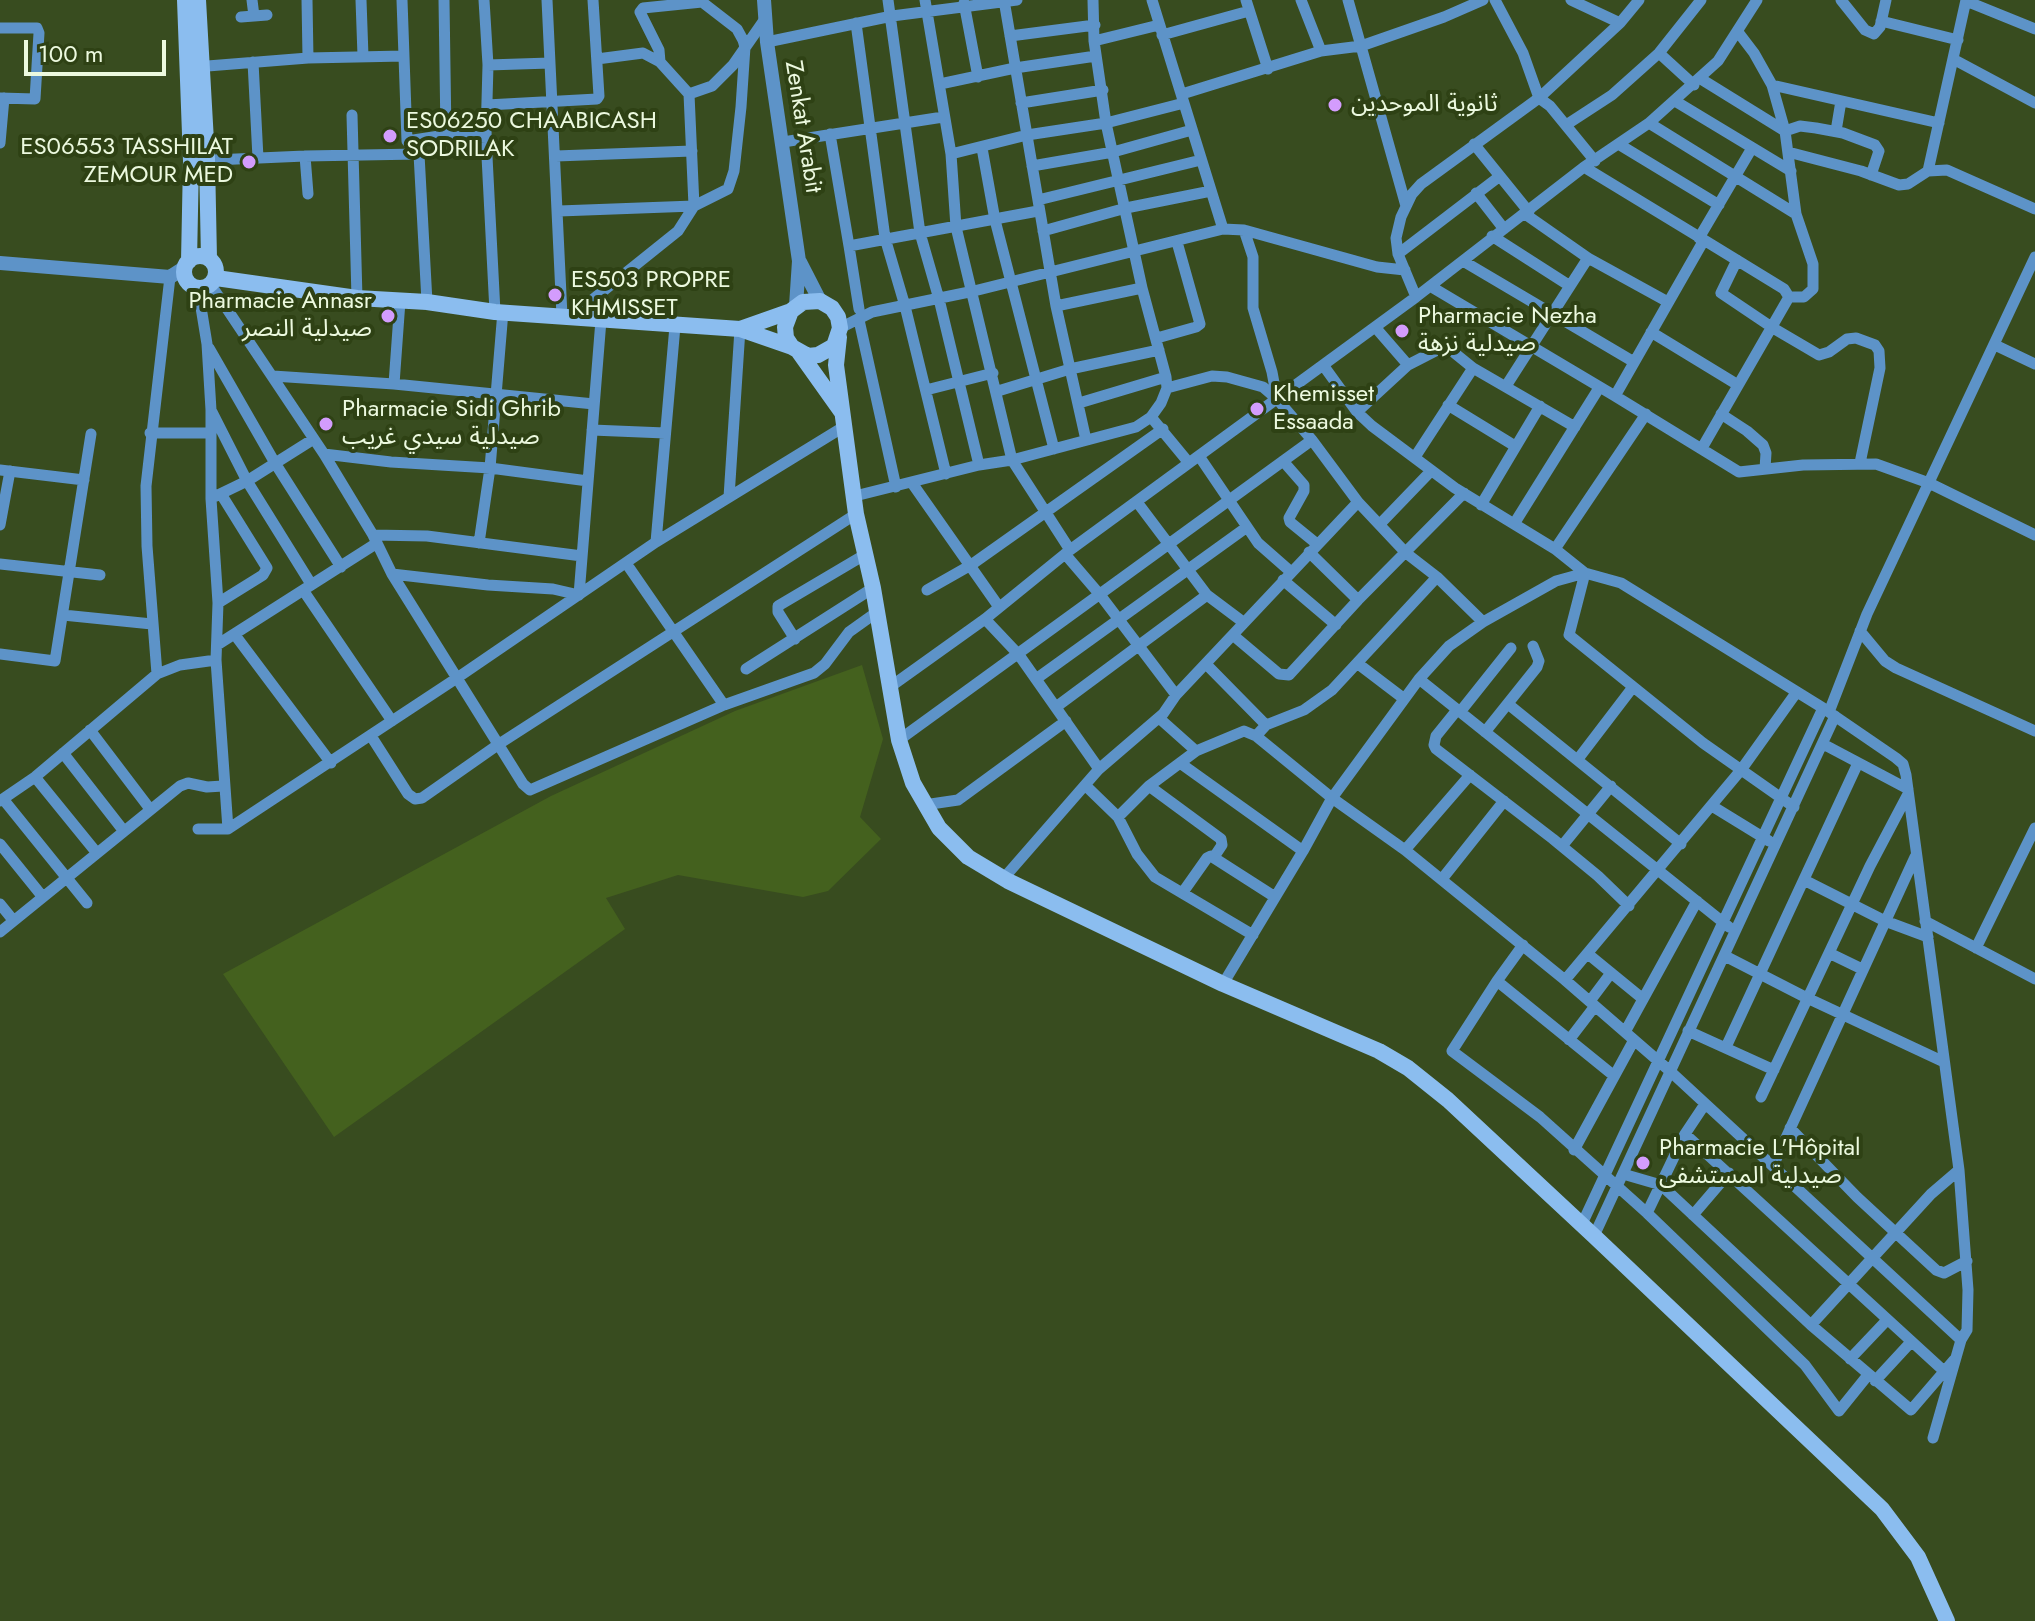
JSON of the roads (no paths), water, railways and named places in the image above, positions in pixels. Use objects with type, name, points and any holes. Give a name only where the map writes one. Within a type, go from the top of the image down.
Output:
[{"type":"main road","points":[[185,0],[209,259],[217,270],[208,284]]},
{"type":"main road","points":[[193,67],[198,0]]},
{"type":"main road","points":[[199,160],[181,269],[187,282],[601,320],[740,329],[808,356],[827,352],[840,332]]},
{"type":"main road","points":[[181,269],[202,256],[209,259]]},
{"type":"main road","points":[[740,329],[803,302],[826,304],[838,317],[840,332],[836,365],[856,514],[873,588],[899,740],[924,805],[952,842],[968,857],[1003,879],[1223,984],[1379,1051],[1408,1068],[1448,1100],[1588,1230],[1889,1517],[1918,1557],[1947,1621]]},
{"type":"main road","points":[[793,308],[785,327],[786,338],[845,421]]},
{"type":"street","points":[[252,0],[247,16],[267,15]]},
{"type":"street","points":[[307,0],[308,58]]},
{"type":"street","points":[[361,0],[363,56]]},
{"type":"street","points":[[402,0],[407,141],[419,154],[427,302]]},
{"type":"street","points":[[444,0],[446,135]]},
{"type":"street","points":[[479,543],[490,468],[499,311],[486,137],[488,65],[484,0]]},
{"type":"street","points":[[547,0],[567,316]]},
{"type":"street","points":[[487,105],[597,99],[593,0]]},
{"type":"street","name":"Zenkat Arabit","points":[[764,0],[767,42],[799,261]]},
{"type":"street","points":[[888,0],[920,233],[979,465]]},
{"type":"street","points":[[925,0],[951,154],[956,227],[974,291],[1012,460],[1068,552],[1176,695]]},
{"type":"street","points":[[767,42],[892,16],[928,13],[964,3],[1017,0]]},
{"type":"street","points":[[855,496],[1054,449],[1136,427],[1151,417],[1166,383],[1106,123],[1094,41],[1093,0]]},
{"type":"street","points":[[1301,0],[1321,51]]},
{"type":"street","points":[[1348,0],[1406,206]]},
{"type":"street","points":[[951,154],[1027,135],[1106,123],[1321,51],[1361,46],[1483,0]]},
{"type":"street","points":[[1495,0],[1523,53],[1539,98],[1566,125],[1590,164],[1784,289],[1789,297]]},
{"type":"street","points":[[1571,0],[1620,23]]},
{"type":"street","points":[[1416,297],[1398,254],[1396,238],[1406,206],[1421,184],[1539,98],[1620,23],[1639,0]]},
{"type":"street","points":[[1566,125],[1612,95],[1659,53],[1701,0]]},
{"type":"street","points":[[890,687],[985,619],[1068,552],[1416,297],[1492,236],[1649,123],[1718,61],[1757,0]]},
{"type":"street","points":[[1841,0],[1871,34],[1876,33],[1886,0]]},
{"type":"street","points":[[559,211],[694,206],[728,189],[732,180],[741,107],[745,47],[737,29],[702,1],[640,9],[641,17],[659,50],[660,62]]},
{"type":"street","points":[[1004,1],[1056,306],[1086,440]]},
{"type":"street","points":[[1154,1],[1160,30],[1223,229]]},
{"type":"street","points":[[1928,171],[1966,1],[2035,29]]},
{"type":"street","points":[[964,3],[978,77]]},
{"type":"street","points":[[1094,41],[1160,30],[1248,6],[1268,69]]},
{"type":"street","points":[[689,94],[712,86],[733,65],[765,19]]},
{"type":"street","points":[[1881,21],[1958,40]]},
{"type":"street","points":[[856,23],[885,238],[946,474]]},
{"type":"street","points":[[1010,36],[1095,25]]},
{"type":"street","points":[[0,28],[37,28],[39,33],[35,99],[2,98],[0,143]]},
{"type":"street","points":[[1738,32],[1772,85],[1785,131],[1796,214],[1813,264],[1815,284],[1804,297],[1789,297]]},
{"type":"street","points":[[567,316],[678,231],[694,206],[689,94],[660,62],[643,53],[597,59]]},
{"type":"street","points":[[1659,53],[1697,82],[1785,131],[1800,126],[1836,131],[1878,147],[1871,175]]},
{"type":"street","points":[[193,67],[308,58],[404,56]]},
{"type":"street","points":[[940,84],[1015,68],[1096,56]]},
{"type":"street","points":[[1953,59],[2035,103]]},
{"type":"street","points":[[253,62],[258,158]]},
{"type":"street","points":[[488,65],[550,63]]},
{"type":"street","points":[[1772,85],[1939,123]]},
{"type":"street","points":[[1021,103],[1103,90]]},
{"type":"street","points":[[1675,101],[1791,171]]},
{"type":"street","points":[[1836,131],[1841,101]]},
{"type":"street","points":[[352,115],[357,298]]},
{"type":"street","points":[[783,142],[943,117]]},
{"type":"street","points":[[1649,123],[1796,214]]},
{"type":"street","points":[[1032,166],[1113,152],[1192,130]]},
{"type":"street","points":[[830,134],[859,314],[896,487]]},
{"type":"street","points":[[407,141],[446,135],[486,137]]},
{"type":"street","points":[[1474,144],[1527,213],[1588,258],[1668,302]]},
{"type":"street","points":[[1620,145],[1719,205]]},
{"type":"street","points":[[982,148],[995,220],[1054,449]]},
{"type":"street","points":[[1615,396],[1752,148]]},
{"type":"street","points":[[556,156],[692,151]]},
{"type":"street","points":[[1788,152],[1904,185],[1928,171],[1947,170],[2035,209]]},
{"type":"street","points":[[199,160],[419,154]]},
{"type":"street","points":[[305,156],[308,194]]},
{"type":"street","points":[[849,246],[995,220],[1119,180],[1201,160]]},
{"type":"street","points":[[1398,254],[1500,176]]},
{"type":"street","points":[[1043,231],[1126,208],[1211,191]]},
{"type":"street","points":[[1476,193],[1504,229]]},
{"type":"street","points":[[799,261],[826,304],[859,314],[974,291],[1223,229],[1244,230],[1377,267],[1405,270]]},
{"type":"street","points":[[1244,230],[1253,257],[1253,308],[1277,399]]},
{"type":"street","points":[[1492,236],[1570,286]]},
{"type":"street","points":[[998,391],[1158,344],[1200,324],[1177,242]]},
{"type":"street","points":[[1588,1230],[1604,1177],[1782,799],[1829,712],[1860,631],[2035,257]]},
{"type":"street","points":[[1506,386],[1588,258]]},
{"type":"street","points":[[1737,260],[1721,293],[1773,328],[1819,355],[1847,339],[1856,338],[1875,345],[1879,351],[1880,368],[1860,463]]},
{"type":"street","points":[[793,308],[799,261]]},
{"type":"street","points":[[1463,261],[1634,362]]},
{"type":"street","points":[[0,263],[181,269],[150,433],[146,512],[157,674]]},
{"type":"street","points":[[208,284],[210,433],[216,496],[216,660],[228,829]]},
{"type":"street","points":[[208,284],[324,454],[375,539],[392,574],[523,784],[530,790],[724,705],[820,669],[849,632],[877,612]]},
{"type":"street","points":[[1430,286],[1739,472],[1876,464],[1929,483],[2035,535]]},
{"type":"street","points":[[1056,306],[1142,288]]},
{"type":"street","points":[[1702,448],[1789,297]]},
{"type":"street","points":[[394,384],[400,301]]},
{"type":"street","points":[[840,332],[859,314]]},
{"type":"street","points":[[579,595],[601,320]]},
{"type":"street","points":[[656,542],[675,326]]},
{"type":"street","points":[[1375,327],[1408,365]]},
{"type":"street","points":[[729,497],[740,329]]},
{"type":"street","points":[[1651,332],[1738,385]]},
{"type":"street","points":[[207,344],[275,463],[341,567]]},
{"type":"street","points":[[1995,345],[2034,362]]},
{"type":"street","points":[[1357,412],[1408,365],[1443,347],[1473,368],[1575,427]]},
{"type":"street","points":[[1323,365],[1357,412],[1431,471],[1555,549],[1585,573],[1621,583],[1647,597],[1829,712],[1903,764],[1959,1170],[1967,1261],[1967,1330],[1961,1340],[1933,1438]]},
{"type":"street","points":[[1415,457],[1473,368]]},
{"type":"street","points":[[926,390],[993,373]]},
{"type":"street","points":[[273,376],[394,384],[594,404]]},
{"type":"street","points":[[1079,403],[1212,376],[1263,387],[1312,440],[1358,502],[1406,553],[1437,577],[1483,622]]},
{"type":"street","points":[[1514,524],[1599,388]]},
{"type":"street","points":[[1448,405],[1515,446]]},
{"type":"street","points":[[1481,505],[1540,406]]},
{"type":"street","points":[[211,410],[307,587],[392,721]]},
{"type":"street","points":[[1555,549],[1646,414]]},
{"type":"street","points":[[1721,414],[1763,445],[1765,469]]},
{"type":"street","points":[[1151,417],[1194,460],[1287,576],[1336,625]]},
{"type":"street","points":[[198,829],[228,829],[331,763],[656,542],[845,421]]},
{"type":"street","points":[[927,590],[971,565],[1163,429]]},
{"type":"street","points":[[592,430],[665,433]]},
{"type":"street","points":[[150,433],[210,433]]},
{"type":"street","points":[[0,654],[55,661],[91,434]]},
{"type":"street","points":[[216,496],[247,481],[312,440]]},
{"type":"street","points":[[899,740],[1312,440]]},
{"type":"street","points":[[324,454],[490,468],[588,481]]},
{"type":"street","points":[[1283,461],[1304,485],[1290,522],[1358,600]]},
{"type":"street","points":[[0,525],[5,470],[84,480]]},
{"type":"street","points":[[1380,524],[1431,471]]},
{"type":"street","points":[[912,483],[999,607]]},
{"type":"street","points":[[1234,636],[1279,674],[1293,672],[1358,600],[1464,493]]},
{"type":"street","points":[[216,496],[267,568],[263,575],[218,603]]},
{"type":"street","points":[[1137,502],[1207,595],[1243,622]]},
{"type":"street","points":[[1003,879],[1099,769],[1159,718],[1176,695],[1234,636],[1243,622],[1358,502]]},
{"type":"street","points":[[371,736],[408,794],[418,800],[499,744],[856,514]]},
{"type":"street","points":[[1036,679],[1247,527]]},
{"type":"street","points":[[217,645],[341,567],[375,539],[427,536],[582,556]]},
{"type":"street","points":[[795,639],[778,612],[778,606],[866,554]]},
{"type":"street","points":[[626,563],[724,705]]},
{"type":"street","points":[[0,564],[100,575]]},
{"type":"street","points":[[1223,984],[1332,798],[1419,679],[1449,646],[1483,622],[1556,581],[1585,573]]},
{"type":"street","points":[[1585,573],[1569,635],[1741,770],[1794,807]]},
{"type":"street","points":[[392,574],[553,589],[579,595]]},
{"type":"street","points":[[1256,736],[1266,725],[1316,702],[1437,577]]},
{"type":"street","points":[[746,669],[873,588]]},
{"type":"street","points":[[1056,707],[1207,595]]},
{"type":"street","points":[[63,615],[152,624]]},
{"type":"street","points":[[985,619],[1019,655],[1099,769]]},
{"type":"street","points":[[1860,631],[1885,661],[1896,668],[2035,731]]},
{"type":"street","points":[[235,635],[331,763]]},
{"type":"street","points":[[1485,732],[1538,664],[1533,646]]},
{"type":"street","points":[[1511,648],[1436,736],[1434,745],[1562,846],[1629,906]]},
{"type":"street","points":[[87,903],[2,800],[35,777],[157,674],[180,665],[216,660]]},
{"type":"street","points":[[1357,663],[1403,698]]},
{"type":"street","points":[[1206,664],[1266,725]]},
{"type":"street","points":[[1419,679],[1736,933]]},
{"type":"street","points":[[1578,759],[1633,687]]},
{"type":"street","points":[[1565,980],[1741,770],[1796,693]]},
{"type":"street","points":[[1508,704],[1681,844]]},
{"type":"street","points":[[1588,1230],[1617,1187],[1736,933],[1823,744],[1829,712]]},
{"type":"street","points":[[1159,718],[1196,751]]},
{"type":"street","points":[[924,805],[958,800],[1066,721]]},
{"type":"street","points":[[90,730],[150,809]]},
{"type":"street","points":[[1118,817],[1149,786],[1196,751],[1237,732],[1244,731],[1256,736],[1332,798],[1442,879],[1565,980],[1671,1072],[1961,1340]]},
{"type":"street","points":[[1823,744],[1908,791]]},
{"type":"street","points":[[63,753],[123,830]]},
{"type":"street","points":[[1180,763],[1303,851]]},
{"type":"street","points":[[1726,1047],[1858,763]]},
{"type":"street","points":[[1405,850],[1470,775]]},
{"type":"street","points":[[35,777],[96,852]]},
{"type":"street","points":[[0,932],[184,784],[223,786]]},
{"type":"street","points":[[1085,785],[1118,817],[1155,877],[1253,935]]},
{"type":"street","points":[[1149,786],[1221,839],[1222,845],[1214,857]]},
{"type":"street","points":[[1562,846],[1611,786]]},
{"type":"street","points":[[1761,1097],[1851,904],[1908,791]]},
{"type":"street","points":[[1442,879],[1504,801]]},
{"type":"street","points":[[1712,806],[1776,846]]},
{"type":"street","points":[[1976,948],[2035,828]]},
{"type":"street","points":[[0,844],[42,896]]},
{"type":"street","points":[[1773,1166],[1916,856]]},
{"type":"street","points":[[1183,892],[1207,858],[1214,857],[1275,897]]},
{"type":"street","points":[[1804,880],[1885,921],[1928,937]]},
{"type":"street","points":[[1574,1150],[1613,1075],[1643,999],[1697,901]]},
{"type":"street","points":[[0,904],[13,920]]},
{"type":"street","points":[[1925,921],[2035,979]]},
{"type":"street","points":[[1523,945],[1452,1051],[1540,1117],[1647,1213],[1805,1365],[1839,1411],[1911,1342]]},
{"type":"street","points":[[1829,953],[1862,969]]},
{"type":"street","points":[[1588,954],[1643,999]]},
{"type":"street","points":[[1725,956],[1944,1062]]},
{"type":"street","points":[[1569,1040],[1611,973]]},
{"type":"street","points":[[1497,981],[1613,1075]]},
{"type":"street","points":[[1688,1031],[1774,1070]]},
{"type":"street","points":[[1647,1213],[1685,1134],[1705,1104]]},
{"type":"street","points":[[1790,1128],[1838,1178],[1941,1273],[1967,1261]]},
{"type":"street","points":[[1685,1134],[1945,1372]]},
{"type":"street","points":[[1811,1325],[1895,1231],[1959,1170]]},
{"type":"street","points":[[1693,1215],[1729,1173]]},
{"type":"street","points":[[1623,1174],[1661,1185],[1811,1325],[1911,1410],[1959,1353]]},
{"type":"street","points":[[1850,1359],[1887,1320]]},
{"type":"place","name":"ثانوية الموحدين","points":[[1335,105]]},
{"type":"place","name":"ES06250 CHAABICASH SODRILAK","points":[[390,136]]},
{"type":"place","name":"ES06553 TASSHILAT ZEMOUR MED","points":[[249,162]]},
{"type":"place","name":"ES503 PROPRE KHMISSET","points":[[555,295]]},
{"type":"place","name":"Pharmacie Annasr صيدلية النصر","points":[[388,316]]},
{"type":"place","name":"Pharmacie Nezha صيدلية نزهة","points":[[1402,331]]},
{"type":"place","name":"Khemisset Essaada","points":[[1257,409]]},
{"type":"place","name":"Pharmacie Sidi Ghrib صيدلية سيدي غريب","points":[[326,424]]},
{"type":"place","name":"Pharmacie L'Hôpital صيدلية المستشفى","points":[[1643,1163]]}]
